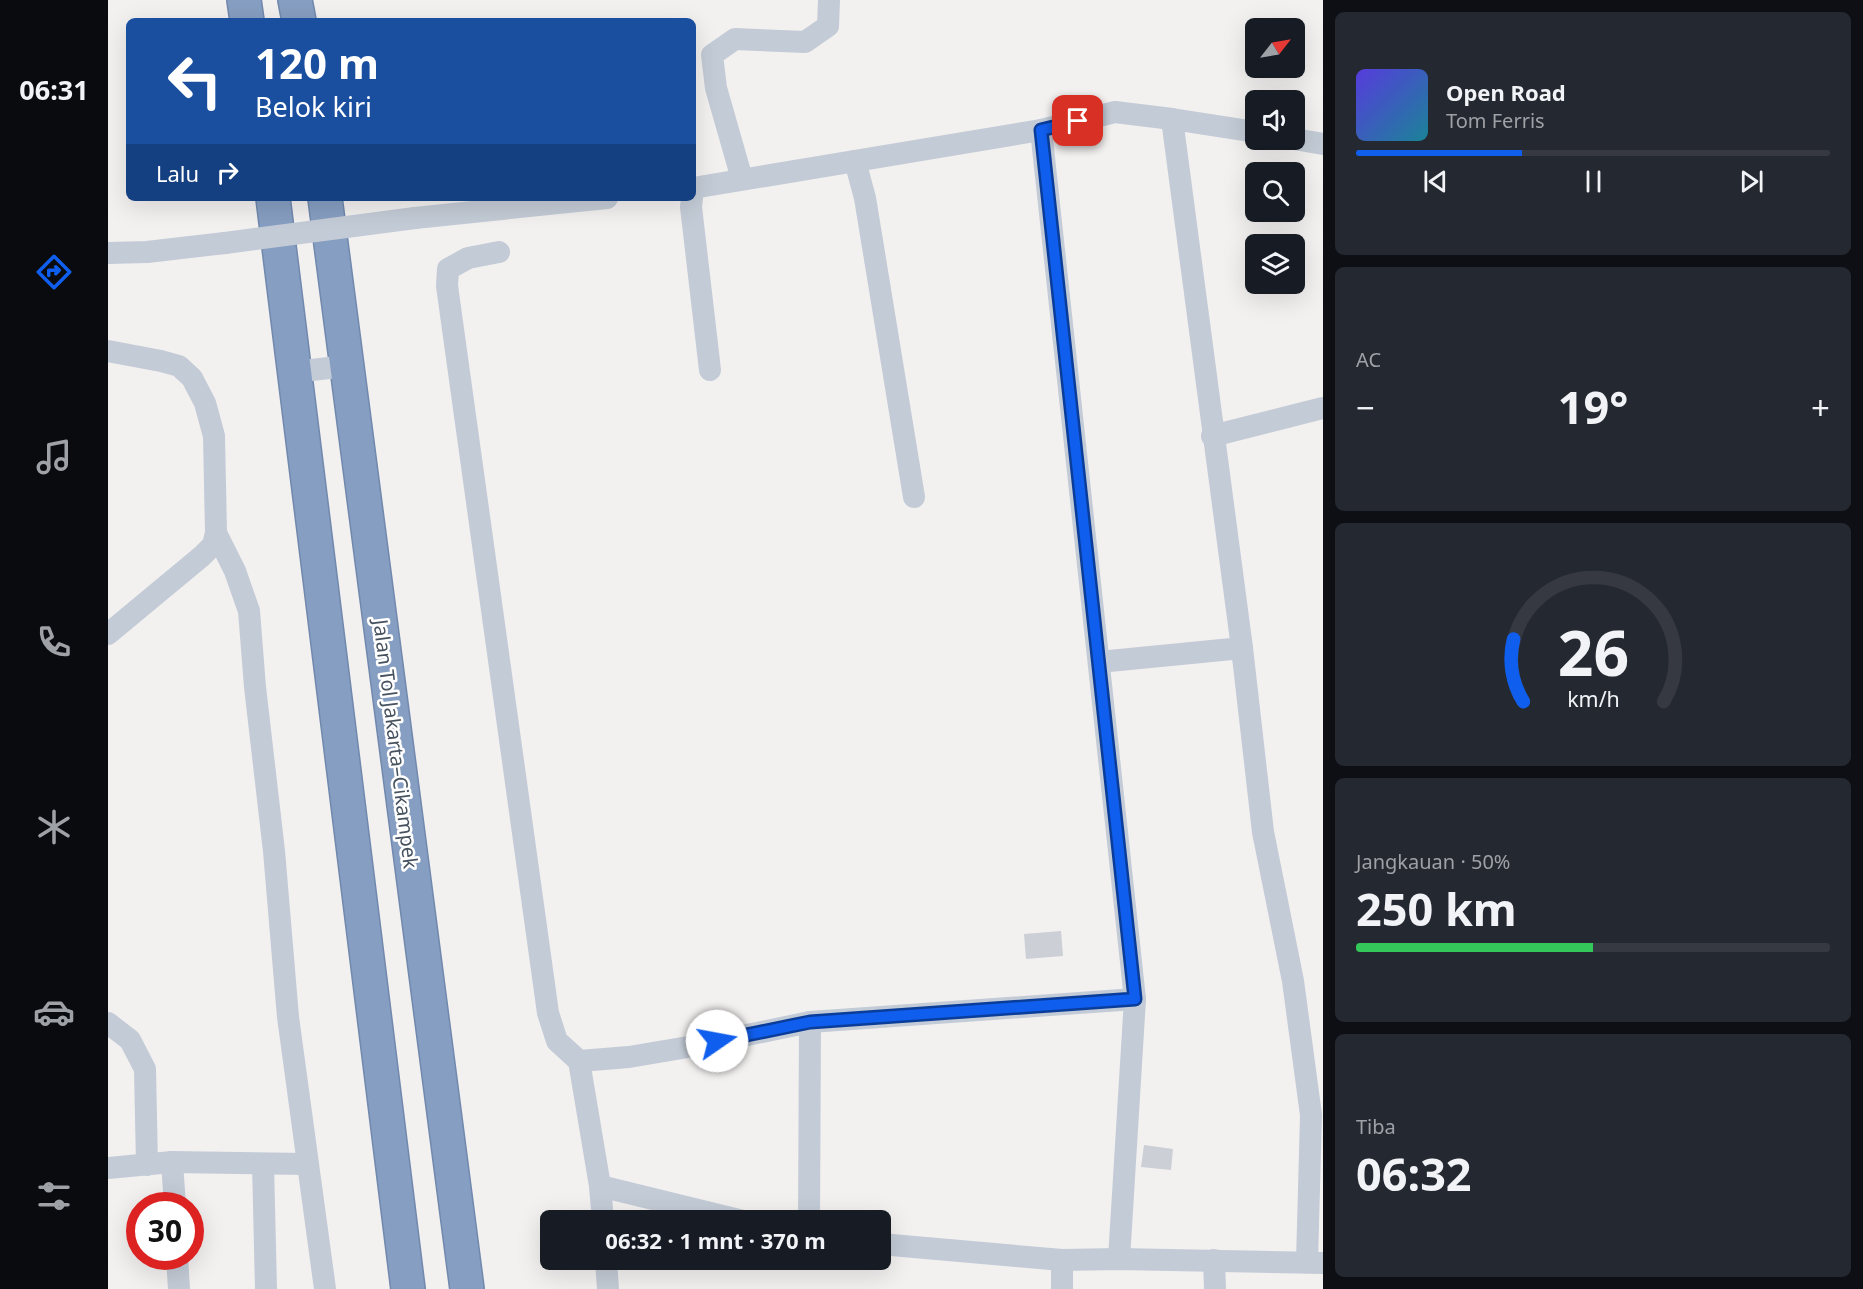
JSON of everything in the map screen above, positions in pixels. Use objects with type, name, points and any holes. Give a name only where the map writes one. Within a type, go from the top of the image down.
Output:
[{"type":"highway","points":[[244,0],[247,18]]},
{"type":"highway","points":[[295,0],[298,18]]},
{"type":"highway","points":[[273,201],[408,1289]]},
{"type":"highway","name":"Jalan Tol Jakarta–Cikampek","points":[[325,201],[467,1289]]},
{"type":"street","points":[[742,179],[716,88],[712,55],[735,39],[805,42],[828,26],[829,0]]},
{"type":"street","points":[[696,187],[1041,130],[1115,112],[1172,118],[1245,130]]},
{"type":"street","points":[[891,1245],[1062,1260],[1119,1258],[1315,1262],[1311,1115],[1293,981],[1263,832],[1242,648],[1212,436],[1172,118]]},
{"type":"street","points":[[1041,130],[1135,999],[1119,1258]]},
{"type":"street","points":[[1305,141],[1323,144]]},
{"type":"street","points":[[855,161],[865,198],[914,497]]},
{"type":"street","points":[[108,253],[147,252],[414,218],[578,201]]},
{"type":"street","points":[[692,201],[710,370]]},
{"type":"street","points":[[499,252],[468,258],[448,269],[447,286],[548,1013],[557,1041],[579,1061],[602,1210]]},
{"type":"street","points":[[108,351],[179,366],[192,378],[205,403],[214,436],[216,533],[213,544],[202,556],[108,634]]},
{"type":"street","points":[[295,372],[346,366]]},
{"type":"street","points":[[1212,436],[1323,408]]},
{"type":"street","points":[[216,533],[235,571],[249,611],[255,687],[274,851],[288,1017],[325,1289]]},
{"type":"street","points":[[1099,662],[1242,648]]},
{"type":"street","points":[[579,1061],[629,1058],[810,1022],[1135,999]]},
{"type":"street","points":[[809,1210],[810,1022]]},
{"type":"street","points":[[108,1023],[130,1040],[145,1069],[147,1165]]},
{"type":"street","points":[[108,1168],[172,1162],[307,1164]]},
{"type":"street","points":[[172,1162],[174,1192]]},
{"type":"street","points":[[263,1164],[266,1289]]},
{"type":"street","points":[[600,1186],[698,1210]]},
{"type":"street","points":[[1062,1260],[1062,1289]]},
{"type":"street","points":[[1214,1260],[1215,1289]]},
{"type":"street","points":[[178,1270],[179,1289]]},
{"type":"street","points":[[607,1270],[608,1289]]},
{"type":"building","points":[[1061,931],[1063,956],[1026,959],[1024,934]]},
{"type":"building","points":[[1144,1145],[1173,1149],[1171,1170],[1141,1167]]},
{"type":"route","points":[[717,1041],[810,1022],[1135,999],[1041,130],[1078,121]]}]
